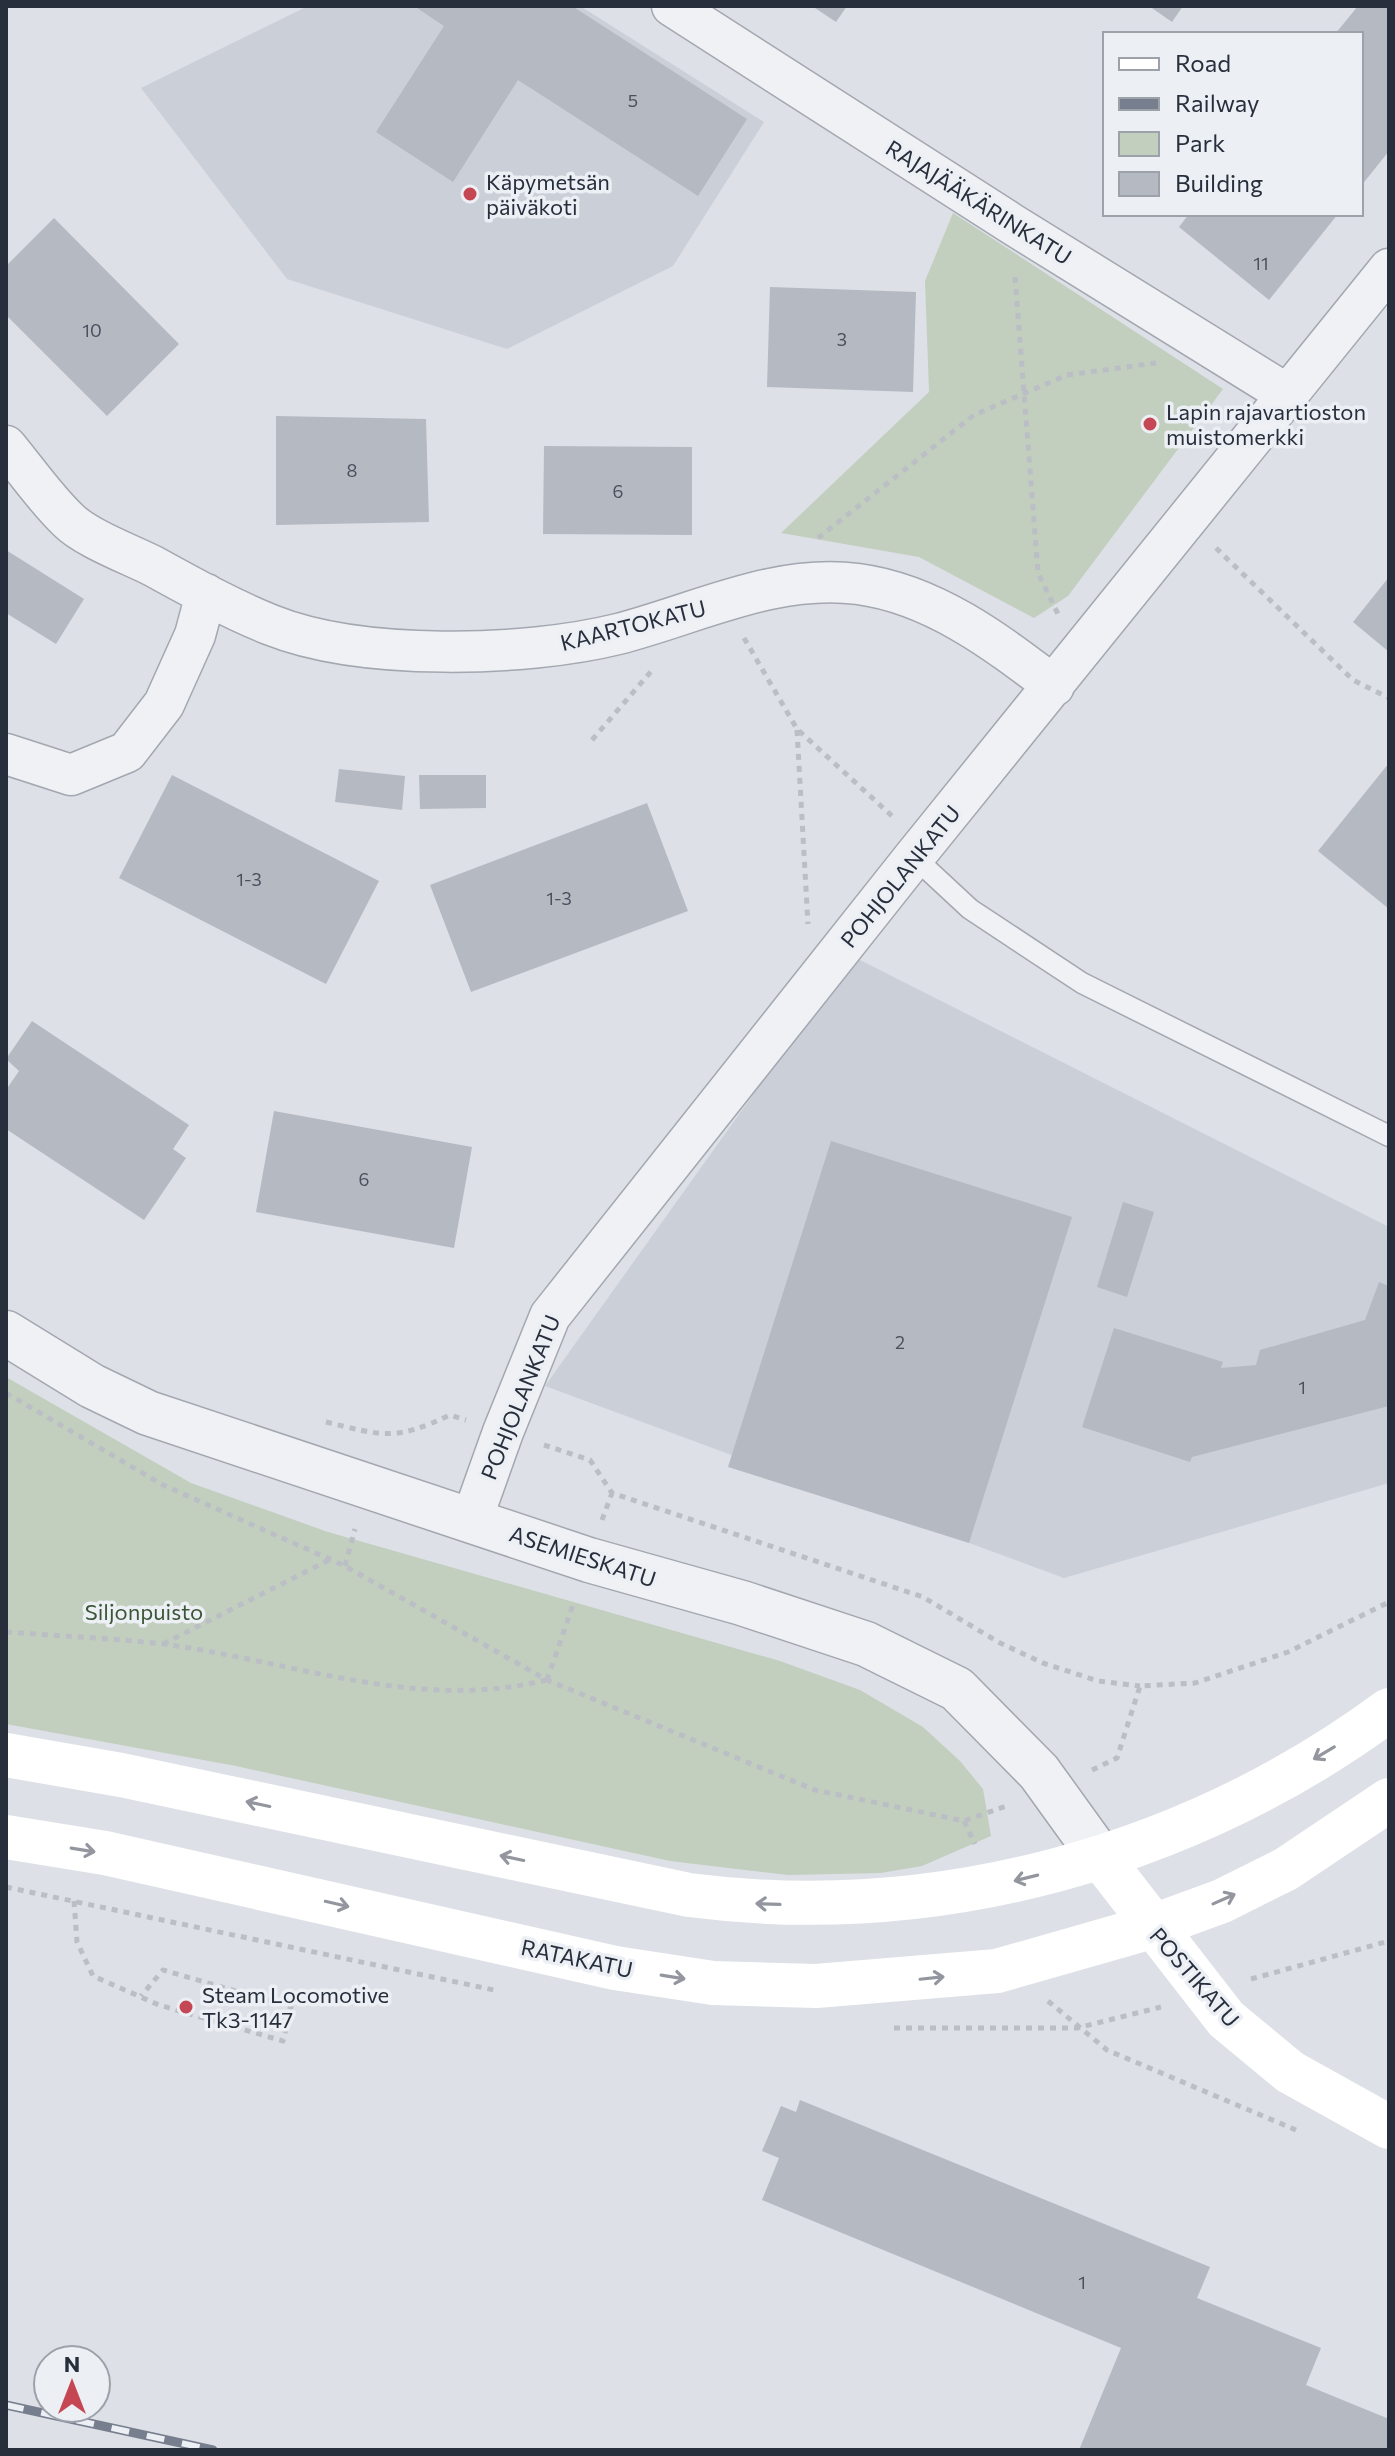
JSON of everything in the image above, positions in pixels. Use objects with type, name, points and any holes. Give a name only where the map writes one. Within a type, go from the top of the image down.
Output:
[{"type":"main road","points":[[6,1755],[121,1775],[623,1882],[756,1904],[826,1905],[945,1896],[1101,1858],[1210,1815],[1293,1771],[1389,1710]]},
{"type":"main road","name":"RATAKATU","points":[[6,1837],[105,1853],[615,1968],[713,1983],[816,1986],[997,1971],[1151,1927],[1222,1901],[1286,1869],[1389,1800]]},
{"type":"main road","name":"POSTIKATU","points":[[1101,1858],[1151,1927],[1226,2019],[1290,2072],[1389,2127]]},
{"type":"street","name":"RAJAJÄÄKÄRINKATU","points":[[672,6],[1012,224],[1288,395]]},
{"type":"street","name":"POHJOLANKATU","points":[[472,1519],[550,1316],[906,840],[1054,686],[1389,269]]},
{"type":"street","name":"KAARTOKATU","points":[[6,446],[70,522],[273,626],[323,639],[454,653],[544,647],[617,634],[767,590],[807,582],[856,584],[896,591],[933,606],[997,644],[1054,686]]},
{"type":"street","points":[[6,754],[71,775],[127,752],[164,704],[195,635],[206,594]]},
{"type":"street","name":"ASEMIESKATU","points":[[6,1333],[92,1386],[148,1413],[589,1560],[742,1603],[866,1644],[957,1689],[1039,1772],[1101,1858]]},
{"type":"lane","points":[[906,840],[970,909],[1082,983],[1389,1136]]},
{"type":"path","points":[[1012,224],[1022,393],[1038,573],[1059,617]]},
{"type":"path","points":[[813,543],[974,415],[1067,375],[1158,362]]},
{"type":"path","points":[[1213,546],[1353,680],[1389,698]]},
{"type":"path","points":[[743,637],[797,729],[906,840]]},
{"type":"path","points":[[592,740],[661,660]]},
{"type":"path","points":[[797,729],[808,925]]},
{"type":"path","points":[[6,1393],[163,1485],[330,1559],[547,1680],[815,1790],[964,1821]]},
{"type":"path","points":[[324,1422],[384,1436],[413,1433],[450,1415]]},
{"type":"path","points":[[590,1460],[612,1493],[923,1597],[1000,1643],[1043,1663],[1098,1681],[1140,1686],[1195,1683],[1288,1652],[1389,1602]]},
{"type":"path","points":[[163,1644],[330,1559]]},
{"type":"path","points":[[6,1632],[163,1644],[425,1692],[503,1691],[547,1680]]},
{"type":"path","points":[[1117,1758],[1140,1686]]},
{"type":"path","points":[[74,1901],[77,1942],[93,1976],[141,1996],[283,2041],[291,2007],[163,1970],[141,1996]]},
{"type":"path","points":[[1077,2028],[1107,2050],[1304,2133]]},
{"type":"shaded area","name":"Käpymetsän päiväkoti","points":[[308,6],[580,6],[764,122],[673,266],[507,349],[287,279],[141,88]]},
{"type":"shaded area","points":[[852,956],[1389,1227],[1389,1483],[1064,1578],[545,1386]]},
{"type":"green space","points":[[953,213],[1223,389],[1068,596],[1034,618],[919,557],[781,533],[929,392],[925,281]]},
{"type":"green space","name":"Siljonpuisto","points":[[6,1377],[191,1483],[328,1532],[780,1661],[860,1690],[923,1727],[960,1761],[983,1789],[991,1836],[922,1866],[881,1873],[788,1875],[670,1861],[236,1766],[6,1724]]},
{"type":"building","points":[[414,6],[572,6],[747,119],[698,196],[518,80],[453,182],[376,132],[444,26]]},
{"type":"building","points":[[812,6],[847,6],[836,22]]},
{"type":"building","points":[[1149,6],[1183,6],[1172,22]]},
{"type":"building","points":[[1358,6],[1389,6],[1389,151],[1363,184],[1363,32],[1337,32]]},
{"type":"building","points":[[1187,216],[1336,216],[1269,300],[1179,227]]},
{"type":"building","points":[[54,218],[179,344],[107,416],[6,315],[6,266]]},
{"type":"building","points":[[770,287],[916,292],[913,392],[767,387]]},
{"type":"building","points":[[276,416],[426,419],[429,522],[276,525]]},
{"type":"building","points":[[544,446],[692,447],[692,535],[543,534]]},
{"type":"building","points":[[6,550],[84,599],[56,644],[6,613]]},
{"type":"building","points":[[1389,577],[1389,652],[1353,622]]},
{"type":"building","points":[[1389,763],[1389,909],[1318,851]]},
{"type":"building","points":[[339,769],[405,776],[402,810],[335,802]]},
{"type":"building","points":[[172,775],[379,881],[326,984],[119,878]]},
{"type":"building","points":[[419,775],[486,775],[486,808],[420,809]]},
{"type":"building","points":[[647,803],[688,911],[471,992],[430,885]]},
{"type":"building","points":[[32,1021],[189,1125],[173,1149],[186,1158],[144,1220],[6,1129],[6,1090],[19,1071],[6,1059]]},
{"type":"building","points":[[274,1111],[472,1147],[454,1248],[256,1212]]},
{"type":"building","points":[[831,1141],[1072,1217],[969,1543],[728,1467]]},
{"type":"building","points":[[1123,1202],[1154,1212],[1127,1297],[1097,1287]]},
{"type":"building","points":[[1379,1282],[1389,1286],[1389,1406],[1192,1457],[1190,1462],[1082,1427],[1114,1328],[1223,1362],[1221,1368],[1256,1365],[1260,1350],[1365,1320]]},
{"type":"building","points":[[800,2100],[1210,2267],[1197,2298],[1321,2348],[1306,2385],[1389,2419],[1389,2450],[1079,2450],[1121,2348],[762,2200],[779,2158],[762,2151],[781,2106],[796,2112]]},
{"type":"railway","points":[[6,2405],[213,2450]]},
{"type":"place","name":"Käpymetsän päiväkoti","points":[[470,194]]},
{"type":"place","name":"Lapin rajavartioston muistomerkki","points":[[1150,424]]},
{"type":"place","name":"Steam Locomotive Tk3-1147","points":[[186,2007]]}]
